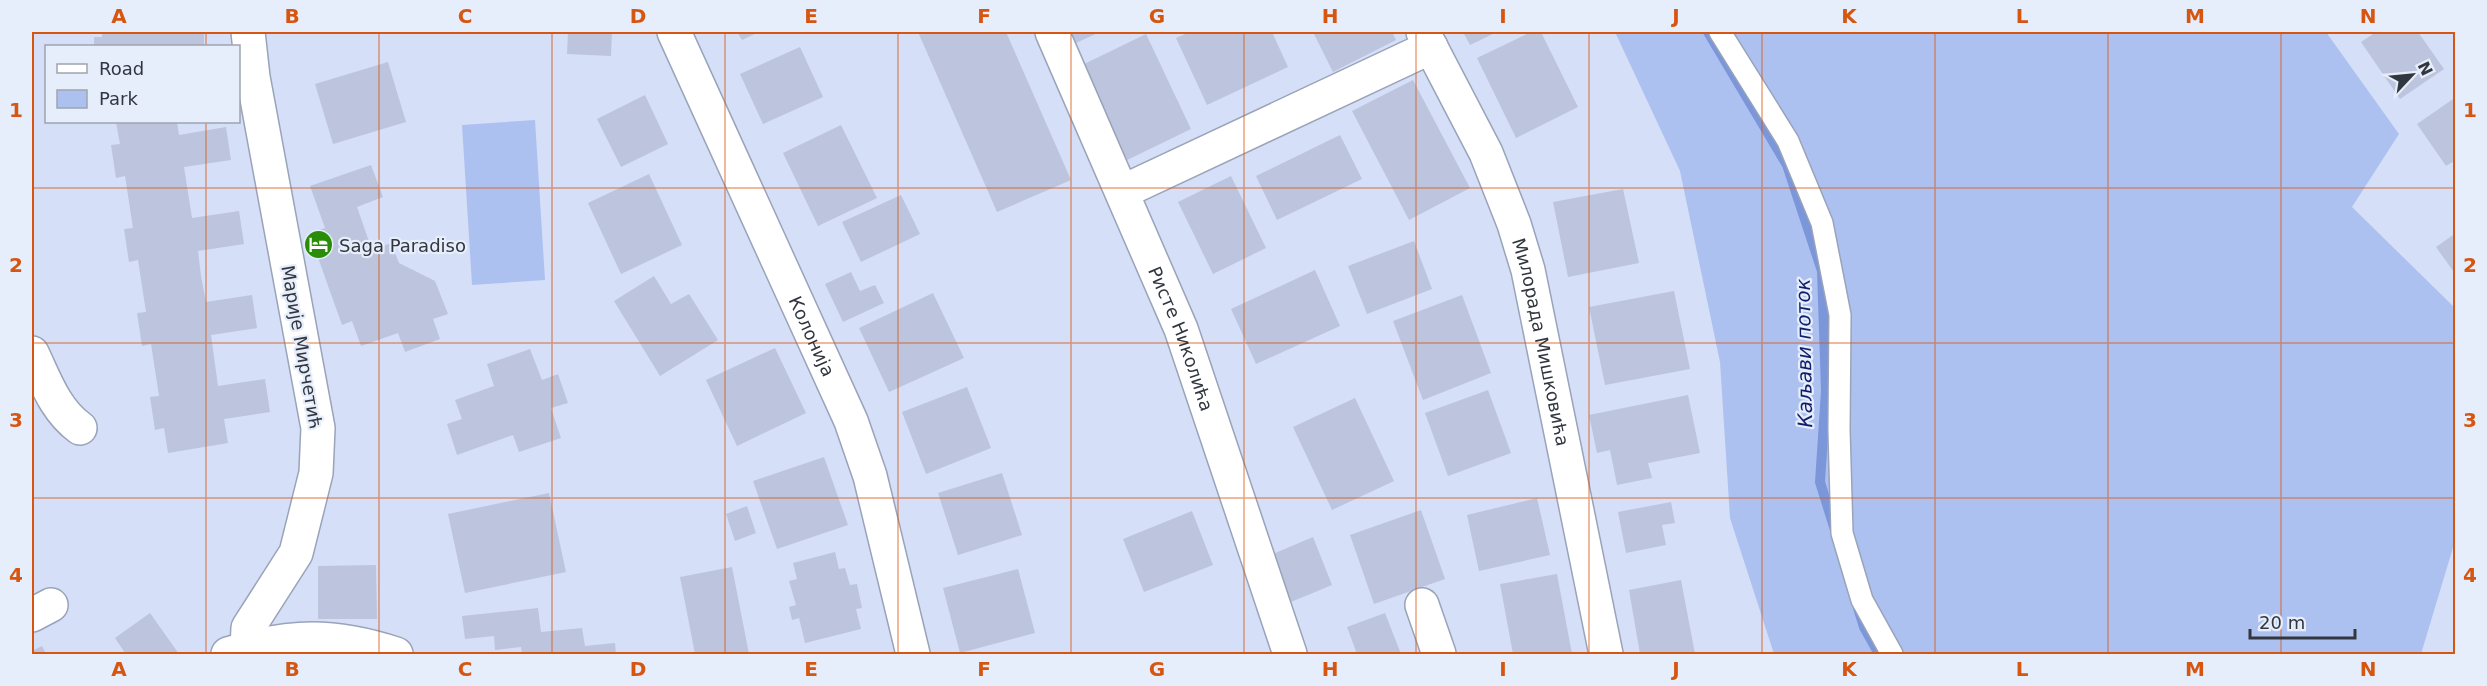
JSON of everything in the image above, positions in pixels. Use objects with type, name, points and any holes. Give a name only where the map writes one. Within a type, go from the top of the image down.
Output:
[{"type":"street","name":"Марије Мирчетић","points":[[237,651],[248,628],[296,553],[316,473],[318,428],[253,77],[248,32]]},
{"type":"street","name":"Колонија","points":[[674,32],[851,422],[870,476],[914,654]]},
{"type":"street","name":"Ристе Николића","points":[[1052,32],[1181,329],[1290,654]]},
{"type":"street","name":"Милорада Мишковића","points":[[1122,192],[1427,39],[1491,164],[1514,224],[1528,270],[1606,654]]},
{"type":"street","points":[[32,353],[58,408],[80,428]]},
{"type":"street","points":[[1422,605],[1439,654]]},
{"type":"street","points":[[237,651],[282,641],[320,638],[369,645],[396,654]]},
{"type":"lane","points":[[1720,32],[1788,141],[1822,223],[1840,315],[1839,430],[1842,533],[1862,600],[1892,654]]},
{"type":"green space","points":[[1615,32],[2326,32],[2399,134],[2352,207],[2455,306],[2455,541],[2421,654],[1774,654],[1730,518],[1720,362],[1680,171]]},
{"type":"green space","points":[[535,120],[545,280],[472,285],[462,125]]},
{"type":"building","points":[[102,32],[204,33],[204,45],[94,45],[94,37],[102,37]]},
{"type":"building","points":[[568,32],[612,32],[611,56],[567,54]]},
{"type":"building","points":[[737,32],[759,32],[742,40]]},
{"type":"building","points":[[918,32],[1006,32],[1071,180],[997,212]]},
{"type":"building","points":[[1070,32],[1100,32],[1076,43]]},
{"type":"building","points":[[1190,32],[1272,32],[1288,67],[1207,105],[1176,38]]},
{"type":"building","points":[[1313,32],[1392,32],[1396,40],[1333,72]]},
{"type":"building","points":[[1463,32],[1497,32],[1470,45]]},
{"type":"building","points":[[1531,32],[1541,32],[1578,107],[1516,138],[1477,58]]},
{"type":"building","points":[[2376,32],[2418,32],[2444,69],[2400,99],[2361,42]]},
{"type":"building","points":[[1146,34],[1191,129],[1121,163],[1076,68]]},
{"type":"building","points":[[800,47],[823,97],[763,124],[740,74]]},
{"type":"building","points":[[388,62],[406,122],[333,144],[315,84]]},
{"type":"building","points":[[1413,80],[1470,188],[1409,220],[1352,111]]},
{"type":"building","points":[[645,95],[668,144],[621,167],[597,119]]},
{"type":"building","points":[[2456,97],[2456,160],[2446,166],[2417,124]]},
{"type":"building","points":[[116,123],[177,123],[179,135],[226,127],[231,160],[184,167],[192,218],[239,211],[244,244],[198,251],[201,276],[206,302],[252,295],[257,328],[211,335],[218,386],[265,379],[270,412],[224,419],[228,443],[168,453],[164,428],[155,430],[150,397],[159,396],[151,344],[142,346],[137,313],[146,312],[138,260],[129,262],[124,229],[133,228],[125,176],[116,178],[111,145],[120,144]]},
{"type":"building","points":[[841,125],[877,198],[818,226],[783,153]]},
{"type":"building","points":[[1340,135],[1362,179],[1277,220],[1256,176]]},
{"type":"building","points":[[371,165],[383,197],[357,207],[372,250],[391,243],[399,263],[435,281],[448,314],[433,319],[440,339],[405,352],[398,333],[361,346],[352,321],[342,325],[316,252],[323,249],[316,231],[325,228],[310,186]]},
{"type":"building","points":[[649,174],[682,245],[621,274],[588,203]]},
{"type":"building","points":[[1231,176],[1266,248],[1213,274],[1178,202]]},
{"type":"building","points":[[1623,189],[1639,263],[1568,277],[1553,202]]},
{"type":"building","points":[[901,195],[920,234],[861,262],[842,222]]},
{"type":"building","points":[[2456,233],[2456,275],[2436,247]]},
{"type":"building","points":[[1414,241],[1432,289],[1367,314],[1348,266]]},
{"type":"building","points":[[1315,270],[1340,326],[1256,364],[1231,309]]},
{"type":"building","points":[[851,272],[860,291],[875,285],[884,303],[843,322],[825,284]]},
{"type":"building","points":[[654,276],[671,304],[689,294],[718,340],[660,376],[614,301]]},
{"type":"building","points":[[1674,291],[1690,369],[1605,385],[1589,307]]},
{"type":"building","points":[[933,293],[964,358],[889,392],[859,328]]},
{"type":"building","points":[[1462,295],[1491,373],[1423,400],[1393,321]]},
{"type":"building","points":[[775,348],[806,413],[737,446],[706,380]]},
{"type":"building","points":[[530,349],[542,380],[558,374],[568,403],[551,408],[561,438],[519,452],[513,435],[457,455],[447,424],[462,419],[455,400],[494,386],[487,364]]},
{"type":"building","points":[[967,387],[991,448],[926,474],[902,412]]},
{"type":"building","points":[[1488,390],[1511,453],[1448,476],[1425,413]]},
{"type":"building","points":[[1688,395],[1700,453],[1648,463],[1652,478],[1617,485],[1610,450],[1597,453],[1589,415]]},
{"type":"building","points":[[1355,398],[1394,481],[1332,510],[1293,427]]},
{"type":"building","points":[[824,457],[848,525],[777,549],[753,481]]},
{"type":"building","points":[[1002,473],[1022,535],[958,555],[938,493]]},
{"type":"building","points":[[549,493],[566,572],[465,593],[448,514]]},
{"type":"building","points":[[1537,498],[1550,555],[1479,571],[1467,515]]},
{"type":"building","points":[[1671,502],[1675,523],[1662,525],[1666,545],[1626,553],[1618,512]]},
{"type":"building","points":[[747,506],[756,533],[735,541],[726,514]]},
{"type":"building","points":[[1421,510],[1445,579],[1374,604],[1350,535]]},
{"type":"building","points":[[1192,511],[1213,565],[1144,592],[1123,539]]},
{"type":"building","points":[[1313,537],[1332,585],[1286,604],[1266,557]]},
{"type":"building","points":[[835,552],[839,569],[845,568],[850,585],[857,584],[862,608],[856,609],[861,629],[805,643],[799,618],[792,620],[789,607],[796,605],[789,581],[797,579],[793,563]]},
{"type":"building","points":[[376,565],[377,619],[318,619],[318,566]]},
{"type":"building","points":[[732,567],[749,654],[695,654],[680,577]]},
{"type":"building","points":[[1018,569],[1035,633],[960,653],[943,588]]},
{"type":"building","points":[[1557,574],[1572,654],[1513,654],[1500,584]]},
{"type":"building","points":[[1681,580],[1695,654],[1640,654],[1629,590]]},
{"type":"building","points":[[538,608],[541,632],[582,628],[585,646],[615,643],[616,654],[522,654],[521,647],[495,650],[494,636],[465,639],[462,616]]},
{"type":"building","points":[[150,613],[179,654],[122,654],[125,653],[115,638]]},
{"type":"building","points":[[1385,613],[1401,654],[1357,654],[1347,627]]},
{"type":"building","points":[[42,646],[46,654],[32,654],[32,651]]},
{"type":"waterway","name":"Каљави поток","points":[[1708,32],[1787,165],[1822,271],[1826,391],[1820,482],[1835,530]]},
{"type":"waterway","name":"Каљави поток","points":[[1858,608],[1864,627],[1879,654]]},
{"type":"place","name":"Saga Paradiso","points":[[318,245]]}]
